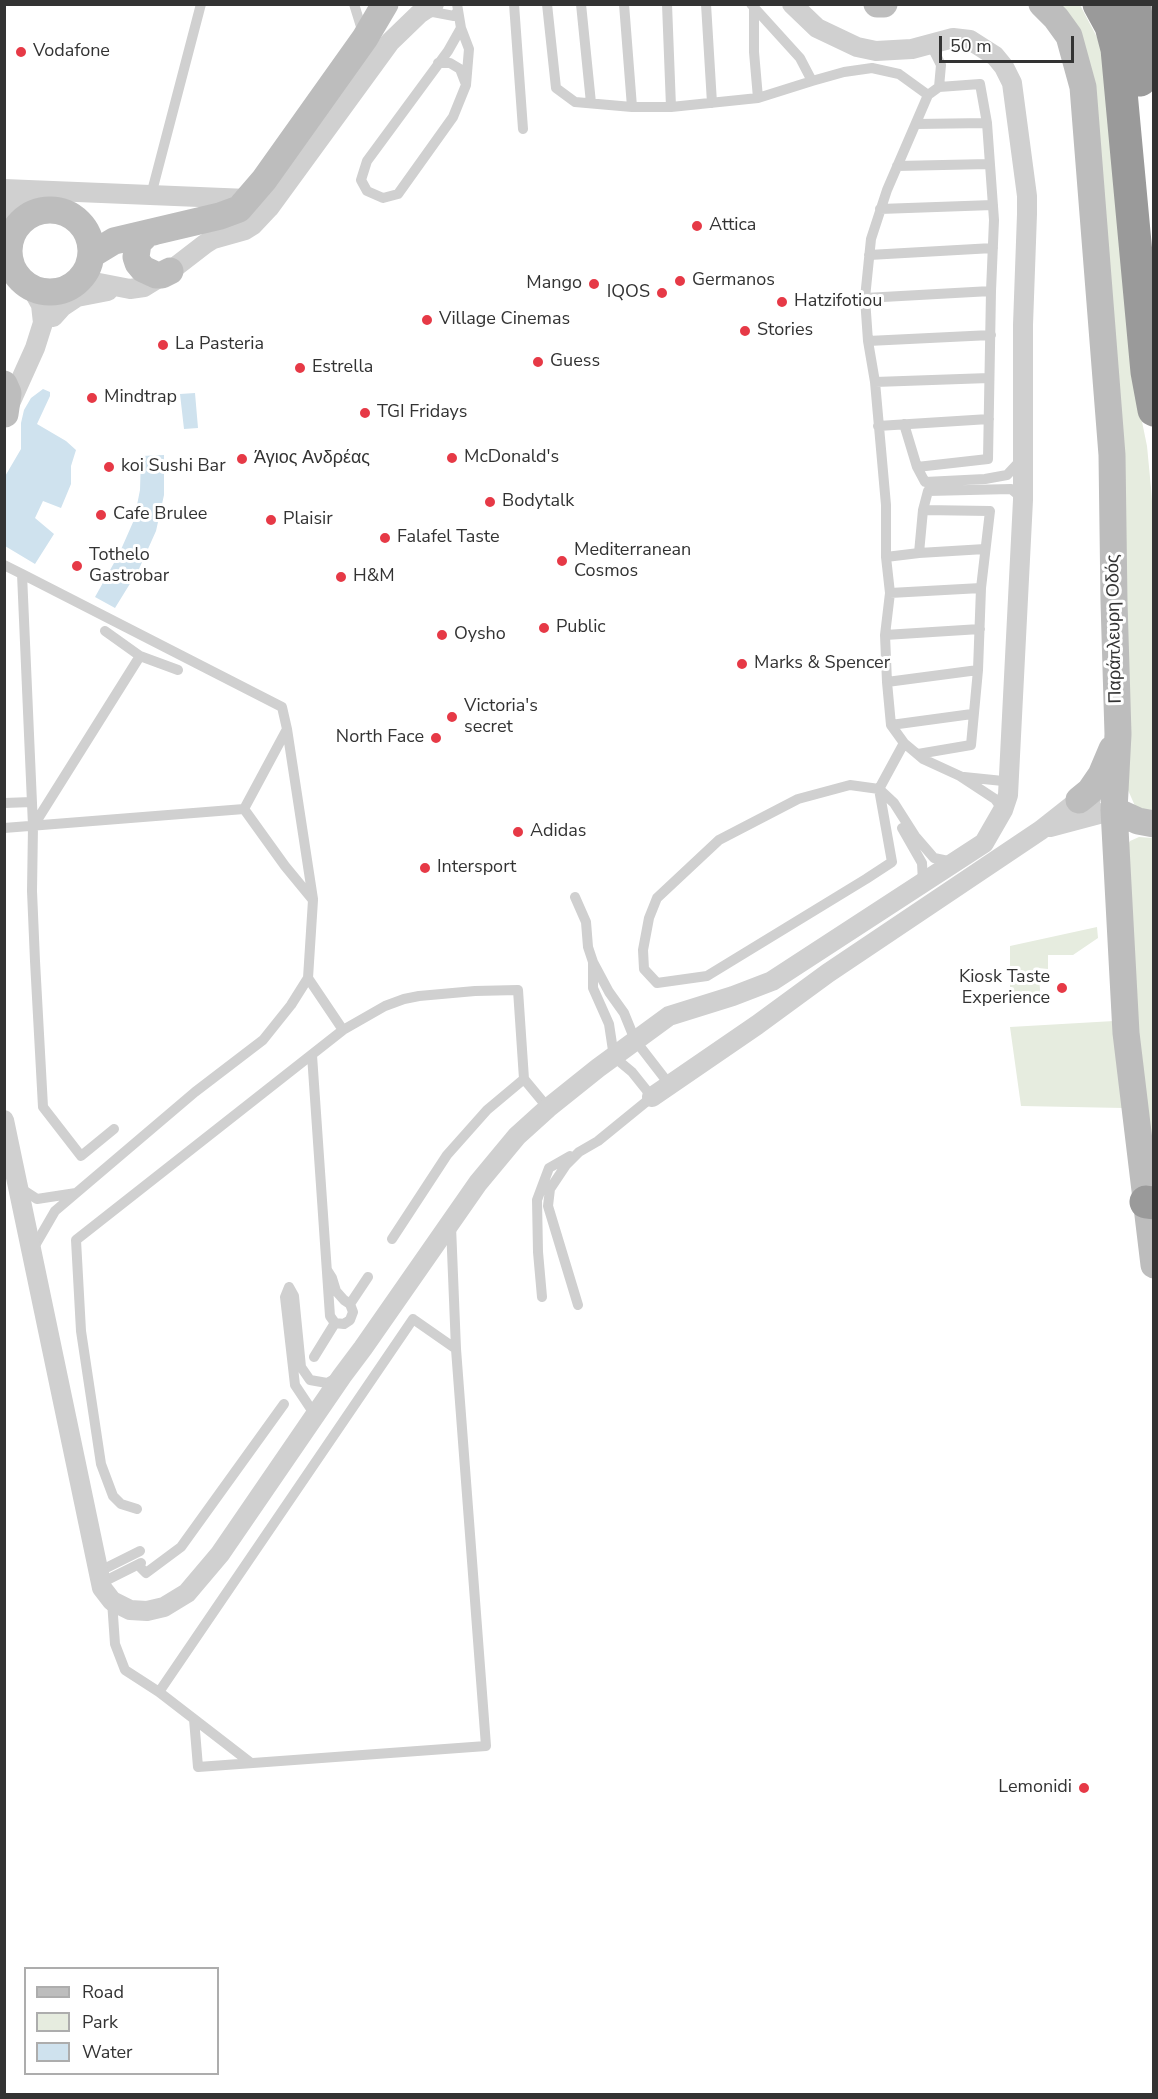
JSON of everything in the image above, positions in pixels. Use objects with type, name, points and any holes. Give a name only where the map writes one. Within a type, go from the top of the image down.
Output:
[{"type":"highway","points":[[1099,4],[1111,26],[1117,49],[1147,372],[1154,410]]},
{"type":"highway","points":[[1135,4],[1154,231]]},
{"type":"street","points":[[5,415],[41,331],[48,307],[80,272],[114,241],[232,213],[239,208],[248,200],[365,38],[385,4]]},
{"type":"street","points":[[4,1120],[102,1588],[112,1601],[130,1610],[147,1611],[164,1607],[187,1593],[220,1554],[478,1183],[518,1136],[548,1108],[669,1016],[772,981],[984,843],[1003,810],[1008,795],[1023,500],[1023,325],[1027,196],[1012,82],[995,56],[970,40],[953,38],[912,49],[876,51],[857,47],[817,28],[792,4]]},
{"type":"street","points":[[877,4],[884,4]]},
{"type":"street","name":"Παράπλευρη Οδός","points":[[1042,4],[1069,36],[1083,87],[1112,455],[1118,734],[1114,810],[1126,1033],[1151,1202],[1154,1265]]},
{"type":"street","points":[[365,38],[416,8]]},
{"type":"street","points":[[41,331],[62,307],[77,297],[150,285],[213,239],[245,230],[261,218],[416,8]]},
{"type":"street","points":[[4,189],[248,200]]},
{"type":"street","points":[[4,198],[21,207],[38,212],[56,211],[69,215],[76,220],[88,236],[80,272],[48,292],[13,264]]},
{"type":"street","points":[[38,212],[21,223],[13,264],[40,305],[41,331]]},
{"type":"street","points":[[76,220],[92,225],[200,221]]},
{"type":"street","points":[[154,232],[148,233],[138,243],[136,257],[138,264],[142,269],[156,275],[170,271]]},
{"type":"street","points":[[80,272],[94,282],[125,289]]},
{"type":"street","points":[[4,384],[8,393],[5,415]]},
{"type":"street","points":[[652,1096],[757,1025],[828,972],[1041,830],[1090,791],[1101,775],[1118,734]]},
{"type":"street","points":[[1079,800],[1105,801],[1114,810],[1138,821],[1154,824]]},
{"type":"street","points":[[1041,830],[1114,810]]},
{"type":"lane","points":[[151,195],[201,4]]},
{"type":"lane","points":[[354,4],[365,38]]},
{"type":"lane","points":[[514,4],[523,129]]},
{"type":"lane","points":[[547,4],[556,88],[575,102],[632,107],[671,107],[758,98],[844,72],[872,68],[899,74],[928,95]]},
{"type":"lane","points":[[581,4],[591,103]]},
{"type":"lane","points":[[624,4],[632,107]]},
{"type":"lane","points":[[667,4],[671,107]]},
{"type":"lane","points":[[706,4],[712,103]]},
{"type":"lane","points":[[753,6],[758,98]]},
{"type":"lane","points":[[753,6],[800,58],[812,81]]},
{"type":"lane","points":[[416,8],[454,16],[457,8]]},
{"type":"lane","points":[[457,8],[468,49],[466,85],[453,117],[398,194],[383,198],[368,191],[361,180],[367,161],[448,51],[461,28]]},
{"type":"lane","points":[[754,52],[768,24]]},
{"type":"lane","points":[[930,43],[941,65],[939,87]]},
{"type":"lane","points":[[438,63],[450,63],[460,69],[466,85]]},
{"type":"lane","points":[[917,467],[988,459],[993,205],[987,123],[980,84],[939,87],[928,95],[880,209],[871,239],[865,298],[886,506],[886,557],[890,593],[885,634],[891,725],[904,743],[923,759],[960,776],[995,799],[1003,810]]},
{"type":"lane","points":[[916,124],[987,123]]},
{"type":"lane","points":[[897,166],[990,164]]},
{"type":"lane","points":[[880,209],[993,205]]},
{"type":"lane","points":[[869,255],[993,248]]},
{"type":"lane","points":[[865,298],[991,291]]},
{"type":"lane","points":[[868,341],[991,335]]},
{"type":"lane","points":[[875,382],[989,378]]},
{"type":"lane","points":[[878,426],[989,418]]},
{"type":"lane","points":[[904,424],[917,467],[926,487],[919,553]]},
{"type":"lane","points":[[926,487],[1007,475],[1024,456]]},
{"type":"lane","points":[[926,487],[1011,489],[1023,500]]},
{"type":"lane","points":[[918,754],[971,745],[972,714],[978,670],[981,588],[990,511],[923,510]]},
{"type":"lane","points":[[886,557],[985,549]]},
{"type":"lane","points":[[4,565],[282,707],[313,900],[308,978],[291,1005],[263,1040],[195,1092],[55,1211],[31,1252]]},
{"type":"lane","points":[[22,574],[33,826],[32,891],[43,1107],[81,1156],[114,1129]]},
{"type":"lane","points":[[890,593],[981,588]]},
{"type":"lane","points":[[885,634],[980,629]]},
{"type":"lane","points":[[105,631],[140,656],[178,670]]},
{"type":"lane","points":[[33,826],[140,656]]},
{"type":"lane","points":[[887,682],[978,670]]},
{"type":"lane","points":[[891,725],[972,714]]},
{"type":"lane","points":[[244,809],[287,729]]},
{"type":"lane","points":[[904,743],[879,789],[892,862],[707,976],[657,983],[644,969],[643,950],[649,918],[657,898],[719,840],[798,799],[850,785],[879,789],[894,802],[915,836],[934,858],[954,862]]},
{"type":"lane","points":[[960,776],[1003,781],[1010,774]]},
{"type":"lane","points":[[879,789],[922,863],[923,882]]},
{"type":"lane","points":[[4,803],[32,802]]},
{"type":"lane","points":[[4,828],[244,809]]},
{"type":"lane","points":[[244,809],[313,900]]},
{"type":"lane","points":[[574,897],[586,922],[588,947],[593,962],[609,992],[624,1013],[635,1040],[669,1084]]},
{"type":"lane","points":[[542,1297],[537,1200],[549,1168],[606,1136],[652,1096],[632,1072],[614,1057],[609,1024],[593,988],[593,962]]},
{"type":"lane","points":[[308,978],[343,1030]]},
{"type":"lane","points":[[137,1509],[121,1504],[113,1496],[101,1464],[81,1331],[76,1240],[343,1030],[385,1006],[404,999],[475,991],[518,990],[524,1079],[548,1108]]},
{"type":"lane","points":[[312,1055],[330,1316],[334,1323]]},
{"type":"lane","points":[[392,1239],[447,1155],[487,1110],[524,1079]]},
{"type":"lane","points":[[578,1305],[548,1206],[550,1189],[566,1165],[579,1152]]},
{"type":"lane","points":[[20,1188],[37,1199],[76,1193]]},
{"type":"lane","points":[[194,1719],[198,1767],[486,1746],[456,1349],[450,1223]]},
{"type":"lane","points":[[327,1270],[336,1291],[350,1304],[353,1312],[350,1320],[344,1324],[334,1323]]},
{"type":"lane","points":[[350,1304],[369,1277]]},
{"type":"lane","points":[[315,1415],[295,1385],[285,1297],[289,1287],[294,1296],[301,1367],[310,1380],[327,1383],[342,1376]]},
{"type":"lane","points":[[159,1692],[413,1319],[456,1349]]},
{"type":"lane","points":[[314,1357],[334,1323]]},
{"type":"lane","points":[[99,1577],[141,1566],[146,1573],[181,1547],[284,1404]]},
{"type":"lane","points":[[99,1577],[140,1551]]},
{"type":"lane","points":[[112,1601],[115,1644],[125,1670],[159,1692],[250,1763]]},
{"type":"green space","points":[[1057,5],[1080,5],[1099,41],[1105,69],[1131,368],[1147,446],[1154,529],[1153,814],[1135,806],[1128,790],[1113,326]]},
{"type":"green space","points":[[1139,837],[1153,838],[1153,1171],[1136,1035],[1124,851],[1130,841]]},
{"type":"green space","points":[[1097,927],[1098,938],[1073,955],[1048,955],[1048,969],[1038,968],[1041,1000],[1010,999],[1010,946]]},
{"type":"green space","points":[[1114,1021],[1124,1108],[1021,1106],[1010,1027]]},
{"type":"water","points":[[43,389],[50,392],[50,396],[37,424],[66,441],[76,450],[71,466],[71,484],[61,508],[43,501],[35,518],[54,534],[35,564],[5,546],[4,478],[21,449],[21,423],[24,410],[31,398]]},
{"type":"water","points":[[195,393],[198,428],[184,429],[180,394]]},
{"type":"water","points":[[164,455],[164,495],[156,531],[139,569],[115,608],[95,597],[119,554],[134,520],[140,490],[141,456]]},
{"type":"place","name":"Vodafone","points":[[21,52]]},
{"type":"place","name":"Attica","points":[[697,226]]},
{"type":"place","name":"Germanos","points":[[680,281]]},
{"type":"place","name":"Mango","points":[[594,284]]},
{"type":"place","name":"IQOS","points":[[662,293]]},
{"type":"place","name":"Hatzifotiou","points":[[782,302]]},
{"type":"place","name":"Village Cinemas","points":[[427,320]]},
{"type":"place","name":"Stories","points":[[745,331]]},
{"type":"place","name":"La Pasteria","points":[[163,345]]},
{"type":"place","name":"Guess","points":[[538,362]]},
{"type":"place","name":"Estrella","points":[[300,368]]},
{"type":"place","name":"Mindtrap","points":[[92,398]]},
{"type":"place","name":"TGI Fridays","points":[[365,413]]},
{"type":"place","name":"McDonald's","points":[[452,458]]},
{"type":"place","name":"Άγιος Ανδρέας","points":[[242,459]]},
{"type":"place","name":"koi Sushi Bar","points":[[109,467]]},
{"type":"place","name":"Bodytalk","points":[[490,502]]},
{"type":"place","name":"Cafe Brulee","points":[[101,515]]},
{"type":"place","name":"Plaisir","points":[[271,520]]},
{"type":"place","name":"Falafel Taste","points":[[385,538]]},
{"type":"place","name":"Mediterranean Cosmos","points":[[562,561]]},
{"type":"place","name":"Tothelo Gastrobar","points":[[77,566]]},
{"type":"place","name":"H&M","points":[[341,577]]},
{"type":"place","name":"Public","points":[[544,628]]},
{"type":"place","name":"Oysho","points":[[442,635]]},
{"type":"place","name":"Marks & Spencer","points":[[742,664]]},
{"type":"place","name":"Victoria's secret","points":[[452,717]]},
{"type":"place","name":"North Face","points":[[436,738]]},
{"type":"place","name":"Adidas","points":[[518,832]]},
{"type":"place","name":"Intersport","points":[[425,868]]},
{"type":"place","name":"Kiosk Taste Experience","points":[[1062,988]]},
{"type":"place","name":"Lemonidi","points":[[1084,1788]]}]
